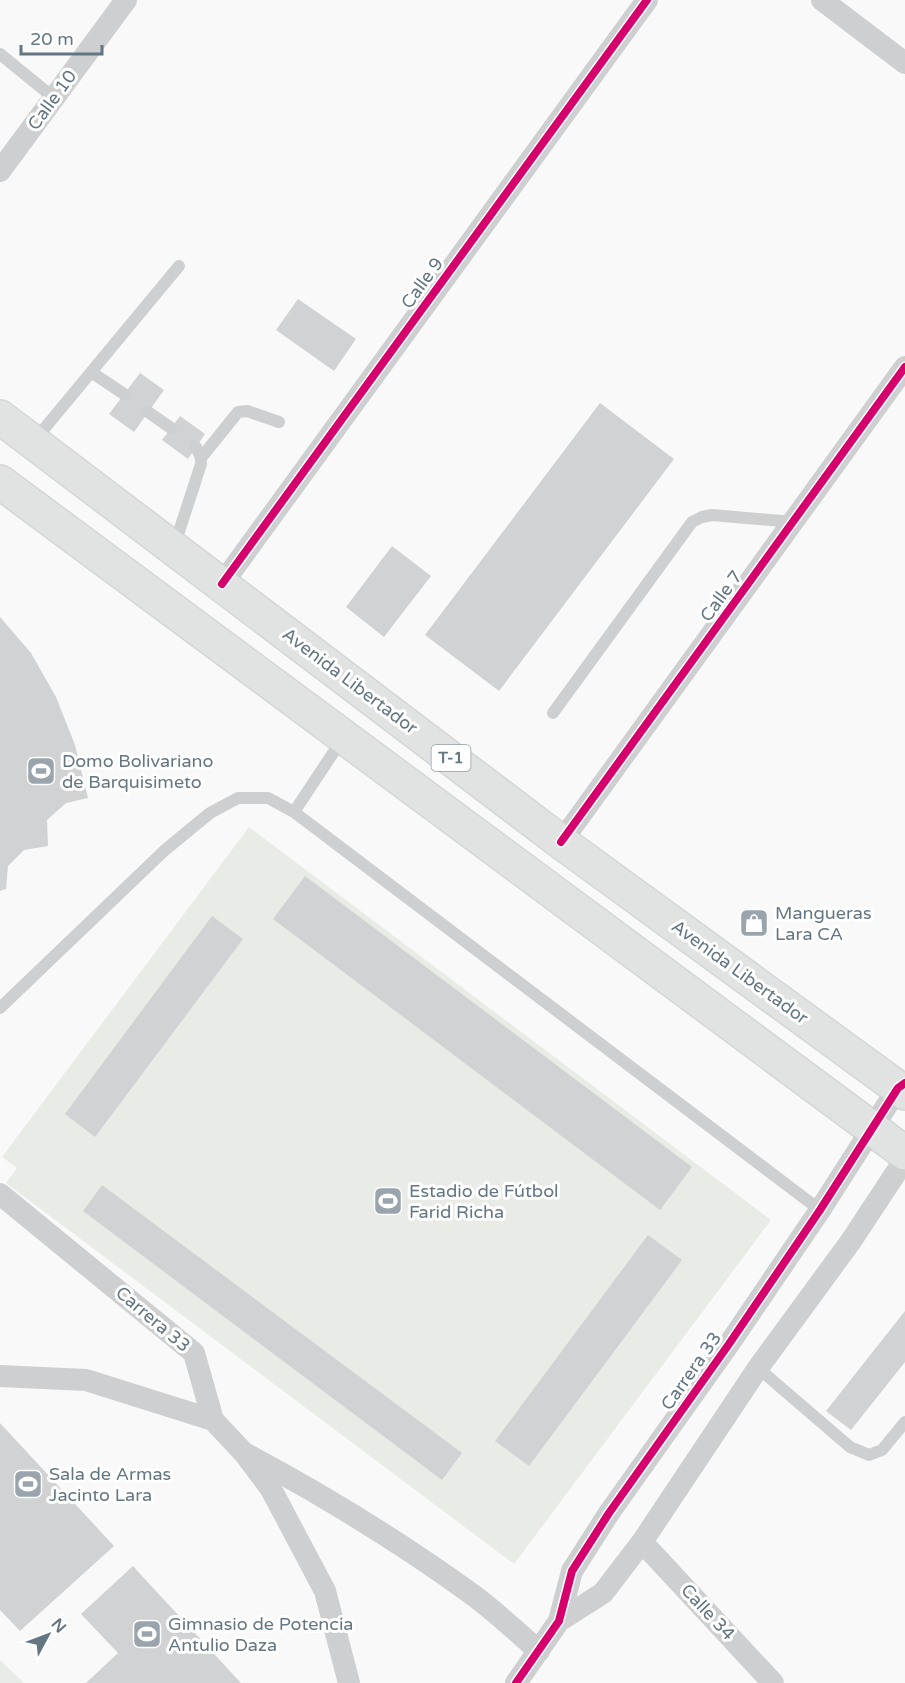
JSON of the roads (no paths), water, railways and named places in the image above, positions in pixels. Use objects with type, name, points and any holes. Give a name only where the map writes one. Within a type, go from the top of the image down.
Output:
[{"type":"main road","name":"Avenida Libertador","points":[[0,417],[561,842],[902,1088]]},
{"type":"main road","name":"T-1","points":[[0,482],[905,1153]]},
{"type":"street","name":"Calle 10","points":[[0,171],[126,0]]},
{"type":"street","name":"Calle 9","points":[[222,584],[647,0]]},
{"type":"street","points":[[822,0],[905,63]]},
{"type":"street","name":"Calle 7","points":[[561,842],[905,367]]},
{"type":"street","name":"Carrera 33","points":[[516,1683],[559,1621],[572,1570],[609,1513],[729,1344],[820,1210],[872,1128],[902,1088]]},
{"type":"street","name":"Carrera 33","points":[[559,1621],[603,1593],[642,1542],[758,1368],[851,1241],[905,1159]]},
{"type":"street","name":"Carrera 33","points":[[0,1194],[194,1353],[213,1420]]},
{"type":"street","points":[[0,1376],[86,1380],[213,1420],[244,1453],[271,1489],[325,1591],[349,1683]]},
{"type":"street","points":[[244,1453],[408,1549],[475,1596],[539,1651]]},
{"type":"street","name":"Calle 34","points":[[642,1542],[773,1683]]},
{"type":"lane","points":[[0,54],[54,98]]},
{"type":"lane","points":[[33,442],[179,266]]},
{"type":"lane","points":[[91,372],[124,394]]},
{"type":"lane","points":[[174,548],[201,464],[198,453],[238,412],[247,411],[279,422]]},
{"type":"lane","points":[[148,412],[171,428]]},
{"type":"lane","points":[[553,713],[692,522],[702,517],[712,516],[793,522]]},
{"type":"lane","points":[[294,812],[344,737]]},
{"type":"lane","points":[[0,1008],[165,850],[210,813],[238,798],[268,798],[294,812],[820,1210]]},
{"type":"lane","points":[[758,1368],[850,1447],[869,1455],[882,1450],[905,1422]]},
{"type":"place","name":"Domo Bolivariano de Barquisimeto","points":[[41,771]]},
{"type":"place","name":"Mangueras Lara CA","points":[[754,923]]},
{"type":"place","name":"Estadio de Fútbol Farid Richa","points":[[388,1201]]},
{"type":"place","name":"Sala de Armas Jacinto Lara","points":[[28,1484]]},
{"type":"place","name":"Gimnasio de Potencia Antulio Daza","points":[[147,1634]]}]
